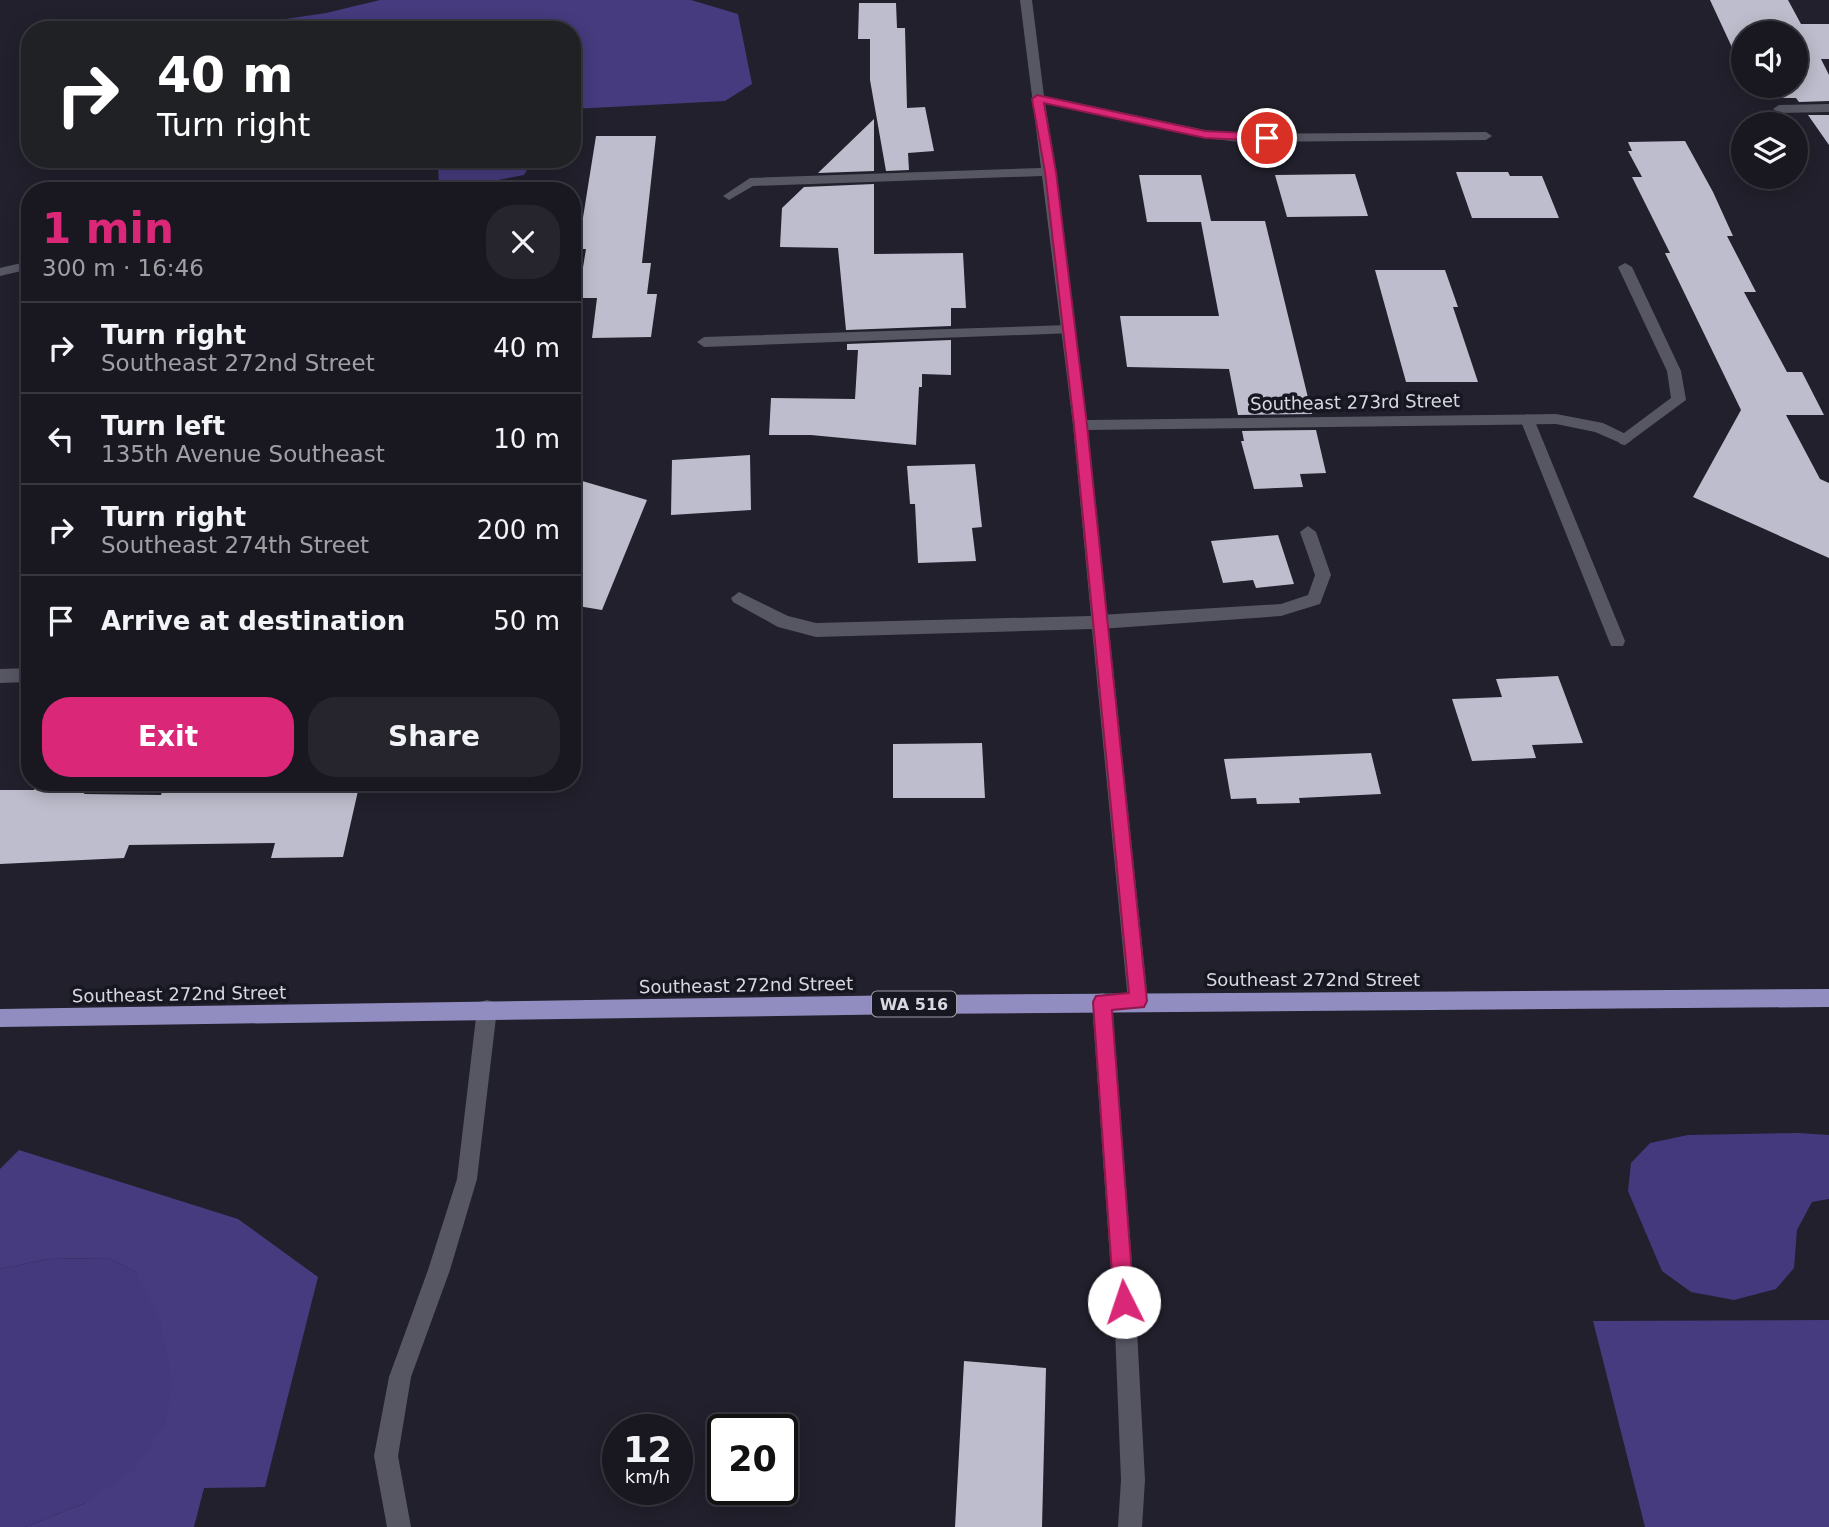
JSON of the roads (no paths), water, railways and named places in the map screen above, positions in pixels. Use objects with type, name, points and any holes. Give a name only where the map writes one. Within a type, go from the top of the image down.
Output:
[{"type":"main road","name":"Southeast 272nd Street","points":[[0,1018],[1138,1001],[1829,998]]},
{"type":"street","points":[[1026,0],[1037,99],[1050,172],[1080,425],[1138,1001]]},
{"type":"street","points":[[1037,99],[1205,134],[1240,138],[1486,136]]},
{"type":"street","points":[[1779,109],[1829,108]]},
{"type":"street","points":[[730,196],[750,182],[1050,172]]},
{"type":"street","points":[[0,272],[21,267]]},
{"type":"street","name":"Southeast 273rd Street","points":[[1080,425],[1556,419],[1598,427],[1625,440],[1679,400],[1674,371],[1625,267]]},
{"type":"street","points":[[704,342],[1069,330]]},
{"type":"street","points":[[1527,419],[1617,641]]},
{"type":"street","points":[[739,598],[785,622],[816,630],[1100,622],[1281,610],[1314,599],[1323,575],[1308,532]]},
{"type":"street","points":[[0,676],[21,675]]},
{"type":"street","points":[[1102,1002],[1126,1330],[1133,1480],[1130,1527]]},
{"type":"street","points":[[399,1527],[386,1456],[400,1377],[439,1270],[467,1179],[487,1009]]}]
